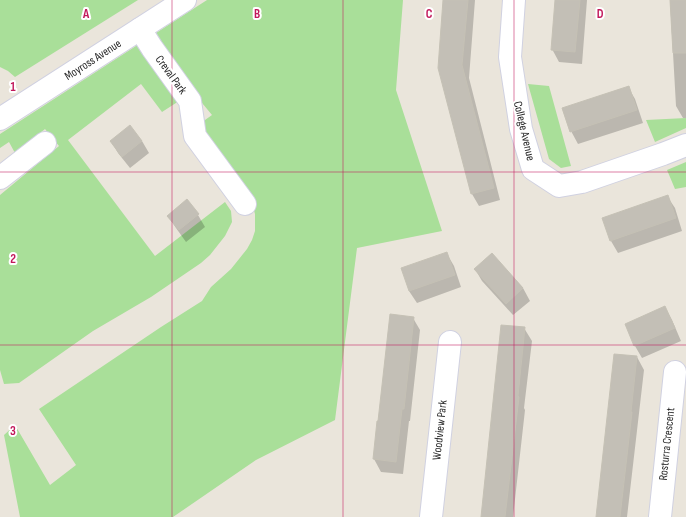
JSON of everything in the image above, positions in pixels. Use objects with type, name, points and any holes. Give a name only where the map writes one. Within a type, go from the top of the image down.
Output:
[{"type":"street","name":"Moyross Avenue","points":[[0,119],[185,0]]},
{"type":"street","name":"College Avenue","points":[[514,0],[510,57],[521,129],[533,169],[559,186],[582,182],[686,145]]},
{"type":"street","name":"Creval Park","points":[[140,29],[190,101],[195,136],[245,204]]},
{"type":"street","points":[[0,178],[45,143]]},
{"type":"street","name":"Woodview Park","points":[[431,517],[450,342]]},
{"type":"street","name":"Rosturra Crescent","points":[[660,517],[675,372]]},
{"type":"green space","points":[[0,0],[138,0],[15,77],[0,67]]},
{"type":"green space","points":[[207,0],[403,0],[396,90],[442,231],[357,248],[335,420],[256,460],[173,517],[20,517],[4,435],[15,425],[50,485],[76,465],[39,409],[202,301],[211,287],[231,269],[247,249],[255,231],[255,214],[251,199],[198,125],[212,115],[193,92],[162,112],[141,84],[68,140],[155,256],[225,202],[231,211],[232,222],[225,236],[210,255],[201,263],[151,297],[93,331],[19,383],[4,384],[0,370],[0,195],[59,146],[45,129],[15,153],[9,142],[0,148],[0,134]]},
{"type":"green space","points":[[528,84],[549,86],[571,166],[561,168],[549,159]]},
{"type":"green space","points":[[686,118],[686,128],[655,142],[646,120]]},
{"type":"green space","points":[[686,162],[686,187],[675,189],[667,170]]},
{"type":"building","points":[[443,0],[468,0],[462,65],[494,188],[471,194],[438,68]]},
{"type":"building","points":[[555,0],[580,0],[575,52],[551,50]]},
{"type":"building","points":[[670,0],[686,0],[686,53],[673,53]]},
{"type":"building","points":[[629,86],[637,110],[570,132],[562,108]]},
{"type":"building","points":[[130,125],[142,141],[122,157],[110,141]]},
{"type":"building","points":[[668,195],[676,218],[610,241],[602,218]]},
{"type":"building","points":[[187,199],[199,214],[179,230],[167,216]]},
{"type":"building","points":[[447,252],[455,275],[409,291],[401,268]]},
{"type":"building","points":[[492,253],[523,288],[506,304],[474,269]]},
{"type":"building","points":[[665,306],[675,328],[634,346],[625,324]]},
{"type":"building","points":[[390,314],[414,317],[404,409],[402,409],[396,462],[373,459]]},
{"type":"building","points":[[501,325],[525,327],[519,397],[505,517],[481,517]]},
{"type":"building","points":[[614,354],[637,356],[632,412],[620,517],[596,517]]}]
